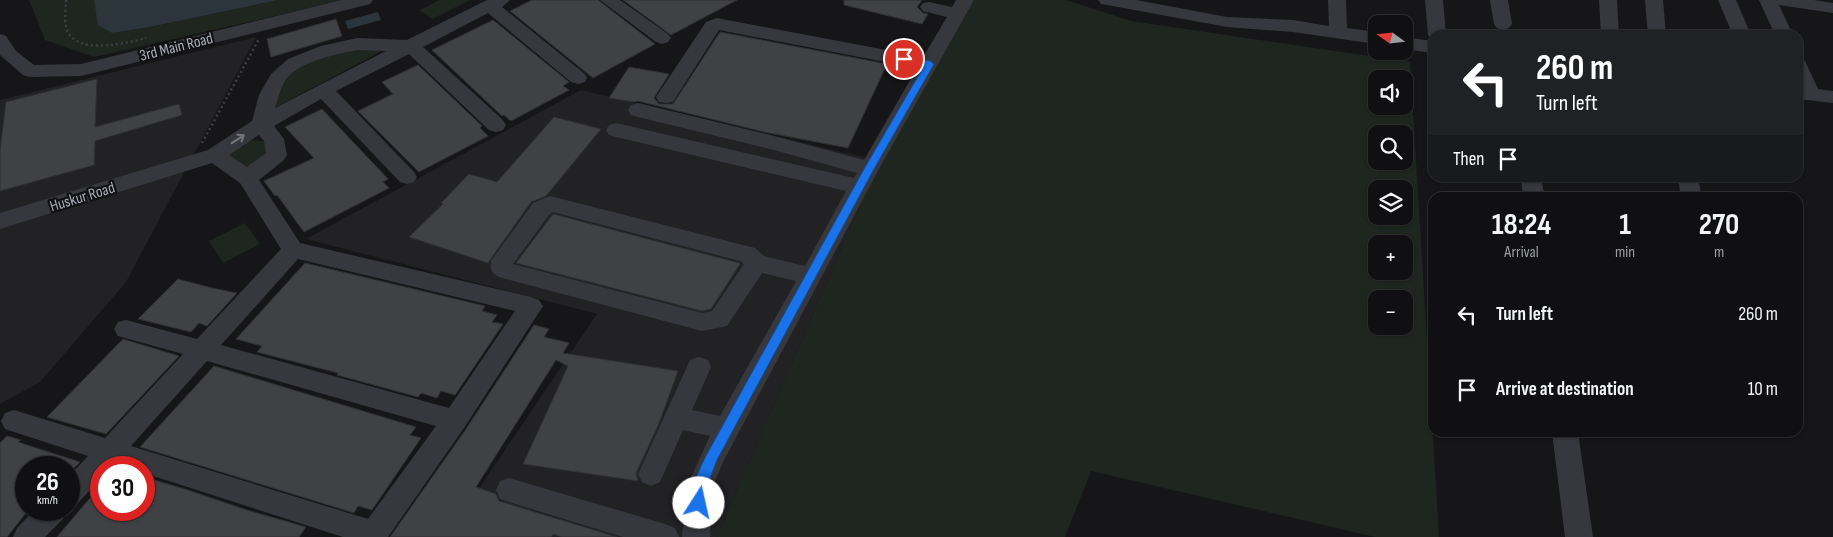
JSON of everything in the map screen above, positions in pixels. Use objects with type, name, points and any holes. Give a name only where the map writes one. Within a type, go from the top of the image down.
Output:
[{"type":"street","name":"3rd Main Road","points":[[0,40],[9,55],[30,71],[81,70],[364,0]]},
{"type":"street","points":[[608,0],[662,38]]},
{"type":"street","points":[[1107,0],[1227,22],[1293,26],[1368,37]]},
{"type":"street","points":[[1337,0],[1338,32]]},
{"type":"street","points":[[1434,0],[1437,30]]},
{"type":"street","points":[[1499,0],[1503,24]]},
{"type":"street","points":[[1608,0],[1609,30]]},
{"type":"street","points":[[1654,0],[1657,30]]},
{"type":"street","points":[[1726,0],[1740,30]]},
{"type":"street","points":[[1768,0],[1782,30]]},
{"type":"street","points":[[1778,0],[1833,8]]},
{"type":"street","points":[[495,3],[578,78]]},
{"type":"street","name":"Huskur Road","points":[[0,221],[214,155],[260,124],[495,3]]},
{"type":"street","points":[[696,537],[700,486],[711,458],[864,178],[961,7],[929,7]]},
{"type":"street","points":[[666,97],[712,26],[717,24],[930,64]]},
{"type":"street","points":[[247,178],[276,155],[274,139],[260,124],[269,95],[280,74],[296,63],[328,50],[357,44],[411,46],[496,125]]},
{"type":"street","points":[[1413,44],[1428,46]]},
{"type":"street","points":[[323,90],[406,177]]},
{"type":"street","points":[[1804,94],[1833,97]]},
{"type":"street","points":[[638,110],[774,143],[864,178]]},
{"type":"street","points":[[616,130],[864,178]]},
{"type":"street","points":[[14,422],[373,535],[455,420],[531,306],[294,250],[247,178],[214,155]]},
{"type":"street","points":[[757,263],[719,320],[711,322],[702,322],[507,271],[502,268],[502,261],[541,209],[550,204],[557,204],[747,254],[757,263],[811,276]]},
{"type":"street","points":[[80,482],[294,250]]},
{"type":"street","points":[[126,329],[455,420]]},
{"type":"street","points":[[651,474],[699,367]]},
{"type":"street","points":[[676,416],[727,428]]},
{"type":"street","points":[[1566,437],[1579,537]]},
{"type":"street","points":[[509,490],[665,537]]},
{"type":"street","points":[[27,537],[42,521]]},
{"type":"path","points":[[66,0],[66,29],[72,38],[78,42],[94,46],[113,45],[152,37]]},
{"type":"path","points":[[192,162],[261,36]]},
{"type":"shaded area","points":[[29,0],[94,0],[112,33],[150,27],[278,0],[346,0],[94,57],[45,40]]},
{"type":"shaded area","points":[[94,0],[278,0],[150,27],[112,33],[98,25]]},
{"type":"shaded area","points":[[440,0],[470,0],[432,19],[420,10]]},
{"type":"shaded area","points":[[974,0],[1066,0],[1131,21],[1368,56],[1368,60],[1410,62],[1410,70],[1368,70],[1368,115],[1413,115],[1413,111],[1428,357],[1428,437],[1433,437],[1439,537],[1375,537],[1091,471],[1065,537],[717,537],[879,161]]},
{"type":"shaded area","points":[[378,12],[381,20],[348,29],[345,21]]},
{"type":"shaded area","points":[[256,37],[126,282],[40,382],[0,404],[0,100]]},
{"type":"shaded area","points":[[352,48],[379,49],[382,51],[272,109],[286,74],[307,61]]},
{"type":"shaded area","points":[[581,90],[879,161],[717,537],[446,537],[597,314],[306,239]]},
{"type":"shaded area","points":[[248,141],[267,142],[271,149],[245,169],[226,157]]},
{"type":"shaded area","points":[[245,223],[260,244],[223,263],[209,241]]},
{"type":"building","points":[[532,0],[598,0],[655,44],[593,78],[510,11]]},
{"type":"building","points":[[623,0],[737,0],[671,35]]},
{"type":"building","points":[[844,0],[922,0],[917,7],[923,13],[928,14],[922,24],[844,5]]},
{"type":"building","points":[[336,19],[342,36],[271,57],[267,39]]},
{"type":"building","points":[[493,20],[569,82],[563,86],[569,90],[511,121],[504,115],[502,116],[432,50]]},
{"type":"building","points":[[720,32],[887,64],[848,148],[764,132],[638,101],[609,98],[629,67],[669,74],[654,98],[659,104],[673,104]]},
{"type":"building","points":[[418,65],[482,126],[480,128],[488,136],[419,172],[358,111],[393,94],[382,82]]},
{"type":"building","points":[[97,79],[95,127],[179,104],[182,115],[95,141],[94,165],[0,191],[0,151],[6,102]]},
{"type":"building","points":[[322,109],[388,179],[383,182],[389,188],[304,232],[277,195],[275,196],[264,181],[314,158],[285,127]]},
{"type":"building","points":[[554,117],[601,129],[546,196],[531,202],[488,263],[409,237],[443,204],[441,203],[469,174],[497,182]]},
{"type":"building","points":[[553,214],[740,264],[711,309],[702,311],[516,263]]},
{"type":"building","points":[[305,263],[485,306],[482,311],[497,315],[492,322],[503,324],[455,395],[441,391],[437,398],[421,393],[418,397],[337,375],[338,373],[257,352],[262,346],[236,339]]},
{"type":"building","points":[[178,279],[237,293],[207,326],[199,323],[191,332],[138,319]]},
{"type":"building","points":[[534,325],[549,329],[544,337],[569,343],[563,353],[678,371],[658,426],[636,473],[638,481],[523,464],[568,366],[556,360],[476,487],[496,494],[499,501],[617,537],[562,537],[553,534],[551,537],[390,537],[466,429]]},
{"type":"building","points":[[123,339],[179,356],[106,434],[47,417]]},
{"type":"building","points":[[214,366],[416,427],[410,435],[421,438],[372,510],[358,506],[354,513],[140,447]]},
{"type":"building","points":[[7,436],[21,440],[18,442],[61,456],[15,456],[15,521],[20,521],[7,537],[0,537],[0,443]]},
{"type":"building","points":[[155,480],[306,527],[299,537],[57,537],[71,521],[80,521],[80,510],[90,498],[90,521],[155,521]]},
{"type":"route","points":[[699,503],[700,486],[711,458],[869,169],[930,64],[904,59]]}]
